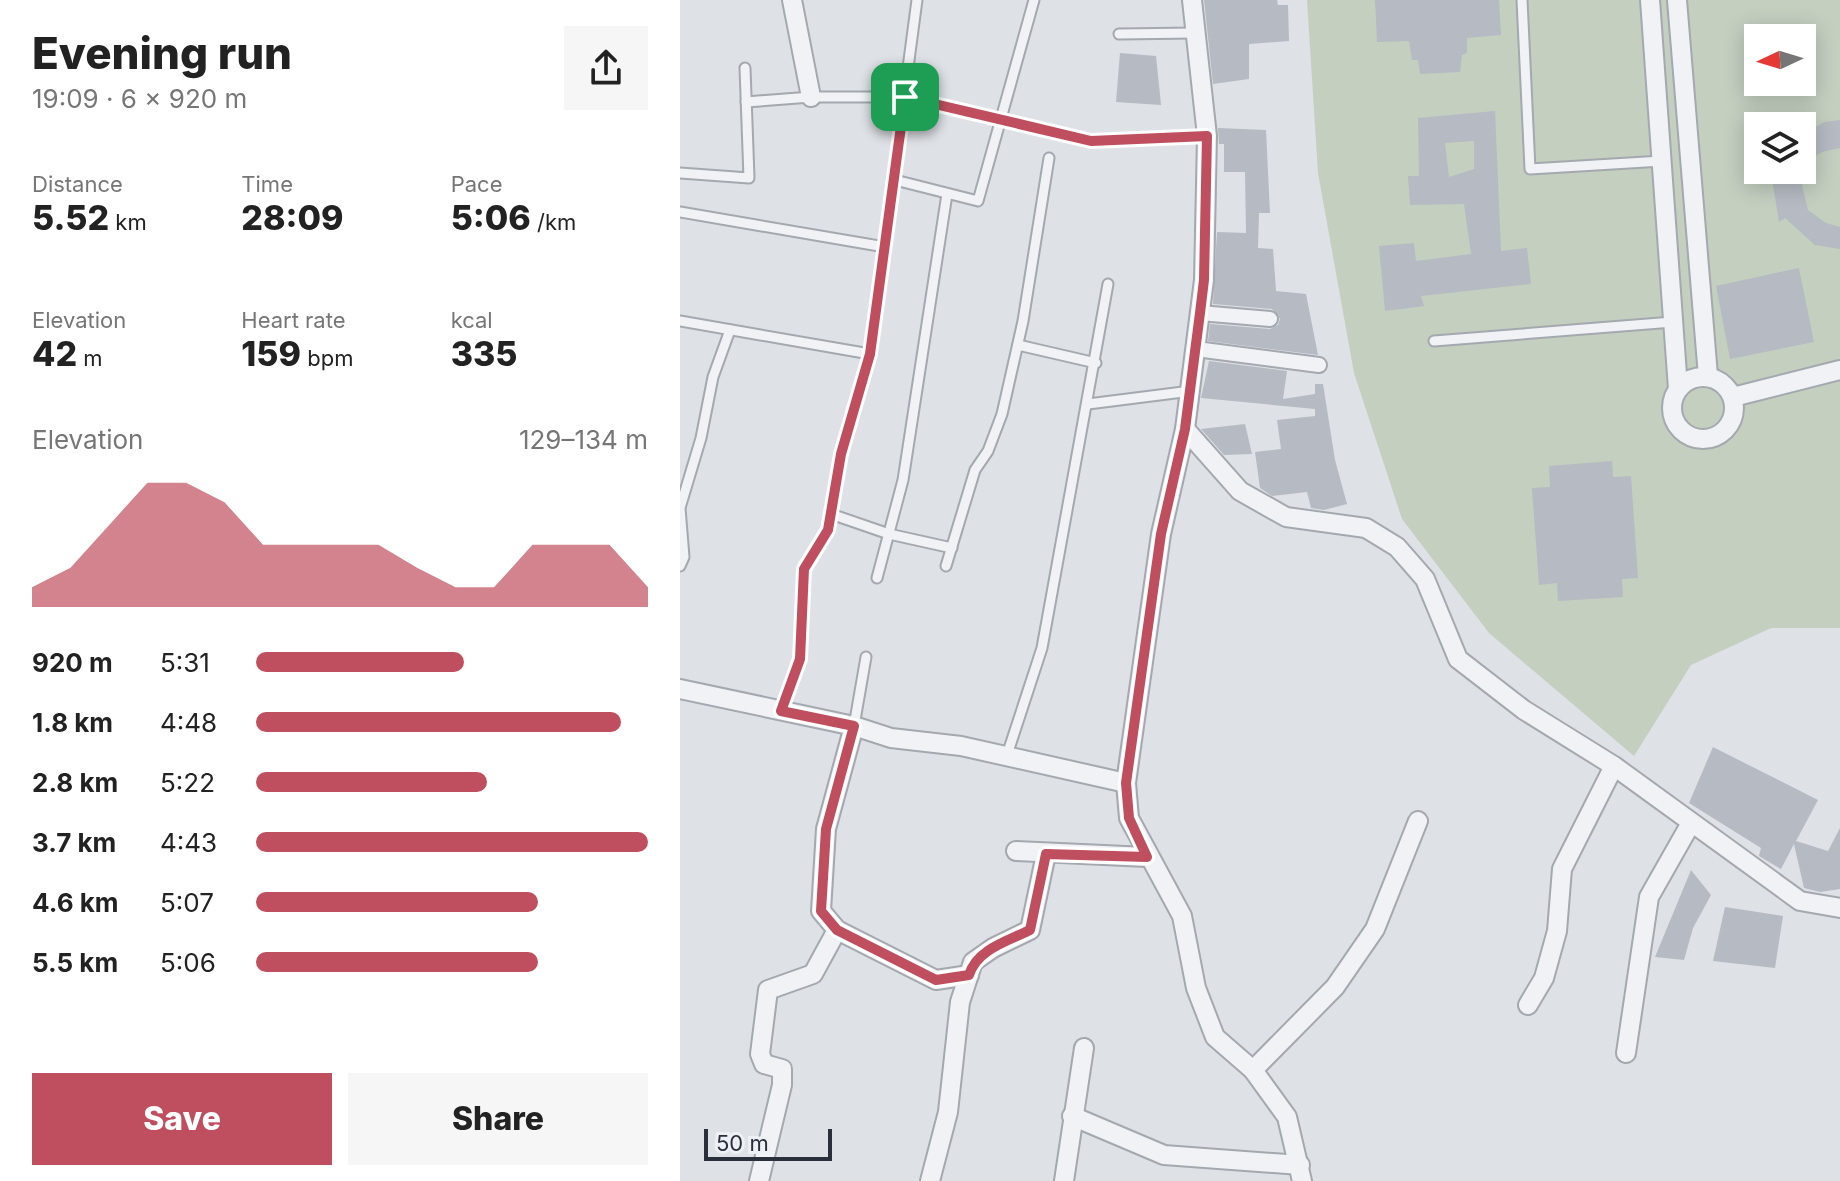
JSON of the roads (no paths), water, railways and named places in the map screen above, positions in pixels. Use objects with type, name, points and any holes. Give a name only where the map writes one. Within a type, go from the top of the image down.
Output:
[{"type":"street","points":[[792,0],[811,97]]},
{"type":"street","points":[[1072,1116],[1164,1155],[1301,1173],[1287,1117],[1253,1070],[1215,1037],[1196,988],[1182,916],[1147,857],[1129,818],[1126,783],[1161,534],[1191,391],[1204,280],[1207,136],[1192,0]]},
{"type":"street","points":[[1650,0],[1678,389],[1671,409],[1679,429],[1698,439],[1719,435],[1733,419],[1733,397],[1724,383],[1708,376],[1691,378],[1678,389]]},
{"type":"street","points":[[1677,0],[1708,376]]},
{"type":"street","points":[[1200,313],[1270,319]]},
{"type":"street","points":[[1196,349],[1319,365]]},
{"type":"street","points":[[1733,397],[1840,370]]},
{"type":"street","points":[[1185,429],[1240,491],[1286,517],[1366,528],[1397,547],[1425,579],[1458,659],[1524,710],[1614,766],[1800,901],[1840,908]]},
{"type":"street","points":[[680,689],[854,726],[891,738],[1007,755],[1126,783]]},
{"type":"street","points":[[854,726],[826,829],[821,911],[837,930],[936,980],[969,975]]},
{"type":"street","points":[[1528,1005],[1544,978],[1557,931],[1562,869],[1614,766]]},
{"type":"street","points":[[1253,1070],[1335,987],[1375,929],[1418,821]]},
{"type":"street","points":[[1626,1053],[1649,897],[1691,823]]},
{"type":"street","points":[[1016,851],[1147,857]]},
{"type":"street","points":[[930,1181],[948,1112],[960,1002],[973,962],[993,948],[1030,930],[1046,854]]},
{"type":"street","points":[[759,1181],[782,1085],[782,1069],[764,1064],[760,1054],[768,990],[813,974],[837,930]]},
{"type":"street","points":[[1064,1181],[1084,1048]]},
{"type":"lane","points":[[781,711],[800,659],[804,569],[828,530],[841,454],[870,354],[917,0]]},
{"type":"lane","points":[[895,180],[978,201],[1034,0]]},
{"type":"lane","points":[[1522,0],[1530,169],[1662,161]]},
{"type":"lane","points":[[1119,34],[1194,33]]},
{"type":"lane","points":[[680,173],[749,178],[745,68]]},
{"type":"lane","points":[[746,102],[811,97],[905,97],[1091,141],[1207,136]]},
{"type":"lane","points":[[946,566],[975,470],[988,451],[1002,414],[1018,345],[1049,158]]},
{"type":"lane","points":[[877,578],[903,480],[947,194]]},
{"type":"lane","points":[[680,212],[885,247]]},
{"type":"lane","points":[[1007,755],[1042,648],[1108,284]]},
{"type":"lane","points":[[680,321],[870,354]]},
{"type":"lane","points":[[1434,341],[1673,322]]},
{"type":"lane","points":[[680,566],[684,557],[680,508],[682,492],[713,377],[730,330]]},
{"type":"lane","points":[[1018,345],[1096,363]]},
{"type":"lane","points":[[1088,404],[1191,391]]},
{"type":"lane","points":[[831,514],[889,534],[952,548]]},
{"type":"lane","points":[[854,726],[866,657]]}]
